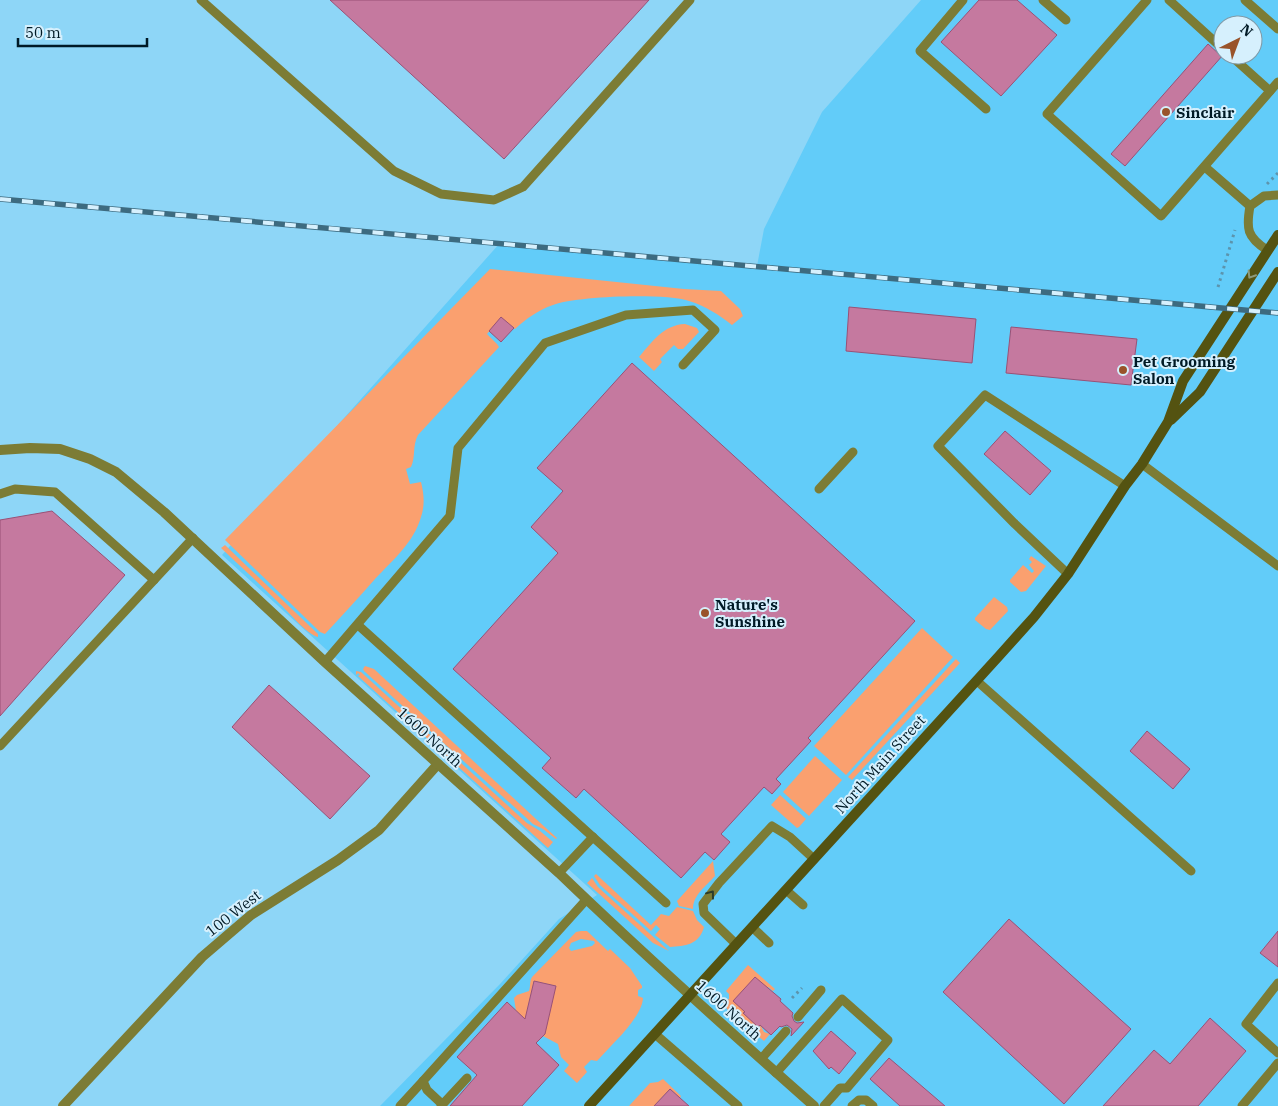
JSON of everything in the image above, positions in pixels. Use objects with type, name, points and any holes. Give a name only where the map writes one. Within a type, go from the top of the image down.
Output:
[{"type":"main road","name":"North Main Street","points":[[589,1106],[1034,617],[1068,574],[1125,486],[1142,464],[1168,422],[1183,381],[1278,235]]},
{"type":"main road","name":"North Main Street","points":[[1168,422],[1200,392],[1278,272]]},
{"type":"street","name":"1600 North","points":[[0,450],[60,449],[90,459],[116,472],[193,538],[325,662],[814,1106]]},
{"type":"street","name":"100 West","points":[[63,1106],[202,957],[251,915],[338,860],[379,830],[438,764]]},
{"type":"lane","points":[[201,0],[394,171],[441,194],[494,200],[523,187],[690,0]]},
{"type":"lane","points":[[963,0],[920,51],[986,109]]},
{"type":"lane","points":[[1043,0],[1066,20]]},
{"type":"lane","points":[[1147,0],[1047,114],[1161,216],[1278,82]]},
{"type":"lane","points":[[1168,0],[1213,40]]},
{"type":"lane","points":[[1249,2],[1278,29]]},
{"type":"lane","points":[[1241,65],[1270,91]]},
{"type":"lane","points":[[1205,166],[1250,206]]},
{"type":"lane","points":[[1267,250],[1253,241],[1247,223],[1250,206],[1264,196],[1278,195]]},
{"type":"lane","points":[[325,662],[450,516],[458,448],[545,343],[626,315],[692,310],[715,330],[683,365]]},
{"type":"lane","points":[[1068,574],[1015,524],[938,446],[985,395],[1125,486]]},
{"type":"lane","points":[[819,489],[853,452]]},
{"type":"lane","points":[[1142,464],[1278,566]]},
{"type":"lane","points":[[0,494],[15,489],[56,492],[154,580]]},
{"type":"lane","points":[[0,746],[193,538]]},
{"type":"lane","points":[[358,625],[666,902]]},
{"type":"lane","points":[[976,681],[1192,871]]},
{"type":"lane","points":[[736,944],[704,913],[703,904],[719,883],[772,826],[790,837],[814,859]]},
{"type":"lane","points":[[559,874],[593,836]]},
{"type":"lane","points":[[786,890],[803,905]]},
{"type":"lane","points":[[400,1106],[586,900]]},
{"type":"lane","points":[[752,927],[769,943]]},
{"type":"lane","points":[[1278,983],[1246,1024],[1278,1053]]},
{"type":"lane","points":[[798,1017],[821,990]]},
{"type":"lane","points":[[776,1072],[842,1000],[888,1040],[847,1088],[840,1088],[824,1106]]},
{"type":"lane","points":[[761,1059],[786,1032]]},
{"type":"lane","points":[[655,1034],[738,1106]]},
{"type":"lane","points":[[1242,1106],[1278,1063]]},
{"type":"lane","points":[[423,1081],[427,1090],[442,1105],[467,1078]]},
{"type":"lane","points":[[852,1106],[859,1100],[866,1100],[873,1106]]},
{"type":"path","points":[[792,998],[802,988]]},
{"type":"shaded area","points":[[921,0],[1278,0],[1278,1106],[380,1106],[501,983],[559,919],[597,895],[222,555],[500,243],[757,266],[764,229],[822,112]]},
{"type":"shaded area","points":[[490,269],[684,289],[721,291],[740,309],[743,316],[732,325],[712,311],[689,301],[642,296],[581,299],[553,305],[537,312],[515,329],[501,318],[487,334],[499,347],[416,439],[411,467],[406,469],[410,484],[421,482],[424,504],[418,526],[413,535],[396,558],[325,634],[320,632],[225,540]]},
{"type":"shaded area","points":[[685,324],[697,328],[699,332],[683,349],[678,349],[674,345],[660,359],[662,362],[654,371],[639,357],[653,340],[664,331],[670,327]]},
{"type":"shaded area","points":[[225,545],[318,634],[318,637],[303,628],[221,548]]},
{"type":"shaded area","points":[[1031,556],[1046,566],[1026,591],[1021,592],[1010,580],[1023,565],[1032,573],[1034,571],[1029,565],[1032,562],[1029,559]]},
{"type":"shaded area","points":[[994,597],[1007,607],[1008,611],[990,630],[986,629],[975,618]]},
{"type":"shaded area","points":[[922,628],[953,657],[846,775],[814,746]]},
{"type":"shaded area","points":[[956,659],[960,663],[852,780],[848,777]]},
{"type":"shaded area","points":[[365,666],[374,669],[557,838],[533,824],[364,671]]},
{"type":"shaded area","points":[[356,671],[361,672],[527,823],[553,842],[548,848],[358,676],[360,675],[358,673],[356,675]]},
{"type":"shaded area","points":[[815,756],[842,780],[809,816],[783,792]]},
{"type":"shaded area","points":[[780,795],[806,819],[799,827],[797,828],[771,805]]},
{"type":"shaded area","points":[[713,861],[715,876],[695,899],[693,909],[679,906],[677,901]]},
{"type":"shaded area","points":[[596,874],[651,925],[661,914],[669,916],[677,907],[693,911],[697,920],[704,927],[702,933],[699,938],[691,943],[670,947],[655,935],[660,929],[656,925],[651,931],[600,885],[594,876]]},
{"type":"shaded area","points":[[592,878],[598,887],[669,951],[653,943],[587,883]]},
{"type":"shaded area","points":[[587,931],[630,968],[642,986],[638,990],[638,996],[643,998],[641,1006],[631,1023],[597,1061],[591,1060],[584,1067],[587,1072],[577,1083],[564,1071],[569,1065],[561,1057],[558,1044],[543,1036],[516,1011],[514,998],[529,991],[532,978],[576,932]],"holes":[[[581,939],[594,941],[595,943],[592,946],[571,951],[569,948],[571,943]],[[534,981],[556,986],[527,1012],[527,1011]]]},
{"type":"shaded area","points":[[748,965],[775,989],[773,991],[768,987],[766,988],[744,1013],[758,1027],[761,1026],[764,1032],[770,1034],[764,1041],[735,1017],[725,1007],[723,1002],[729,999],[729,994],[726,991]]},
{"type":"shaded area","points":[[663,1079],[681,1096],[680,1098],[670,1089],[654,1106],[629,1106],[650,1083]]},
{"type":"building","points":[[330,0],[649,0],[504,159]]},
{"type":"building","points":[[979,0],[1017,0],[1057,35],[1001,96],[941,42]]},
{"type":"building","points":[[1208,44],[1213,49],[1214,65],[1125,166],[1111,154]]},
{"type":"building","points":[[849,307],[976,319],[972,363],[846,351]]},
{"type":"building","points":[[501,317],[514,328],[501,342],[489,331]]},
{"type":"building","points":[[1011,327],[1137,339],[1131,385],[1006,373]]},
{"type":"building","name":"Nature's Sunshine","points":[[632,363],[915,621],[808,738],[811,741],[776,779],[781,784],[772,794],[764,787],[721,834],[730,842],[714,860],[705,852],[681,878],[584,789],[576,798],[542,768],[551,758],[453,669],[558,553],[531,527],[563,491],[537,468]]},
{"type":"building","points":[[1005,431],[1051,471],[1030,495],[984,454]]},
{"type":"building","points":[[52,511],[125,575],[0,716],[0,520]]},
{"type":"building","points":[[269,685],[370,776],[330,819],[232,727]]},
{"type":"building","points":[[1147,731],[1190,769],[1173,789],[1130,751]]},
{"type":"building","points":[[1009,919],[1131,1029],[1064,1104],[943,992]]},
{"type":"building","points":[[1278,931],[1278,967],[1260,953]]},
{"type":"building","points":[[755,977],[781,999],[780,1001],[793,1013],[794,1021],[797,1023],[804,1022],[791,1036],[792,1029],[787,1025],[780,1026],[771,1035],[760,1025],[758,1027],[733,1001]]},
{"type":"building","points":[[534,981],[556,986],[545,1034],[536,1043],[559,1065],[522,1106],[450,1106],[477,1075],[457,1057],[507,1002],[525,1019]]},
{"type":"building","points":[[1210,1018],[1246,1051],[1198,1106],[1103,1106],[1154,1050],[1170,1064]]},
{"type":"building","points":[[831,1031],[856,1053],[839,1074],[831,1067],[829,1069],[813,1051]]},
{"type":"building","points":[[889,1058],[945,1106],[900,1106],[870,1079]]},
{"type":"building","points":[[670,1089],[689,1106],[654,1106]]},
{"type":"railway","points":[[0,199],[1278,313]]},
{"type":"place","name":"Sinclair","points":[[1166,112]]},
{"type":"place","name":"Pet Grooming Salon","points":[[1123,370]]},
{"type":"place","name":"Nature's Sunshine","points":[[705,613]]}]
